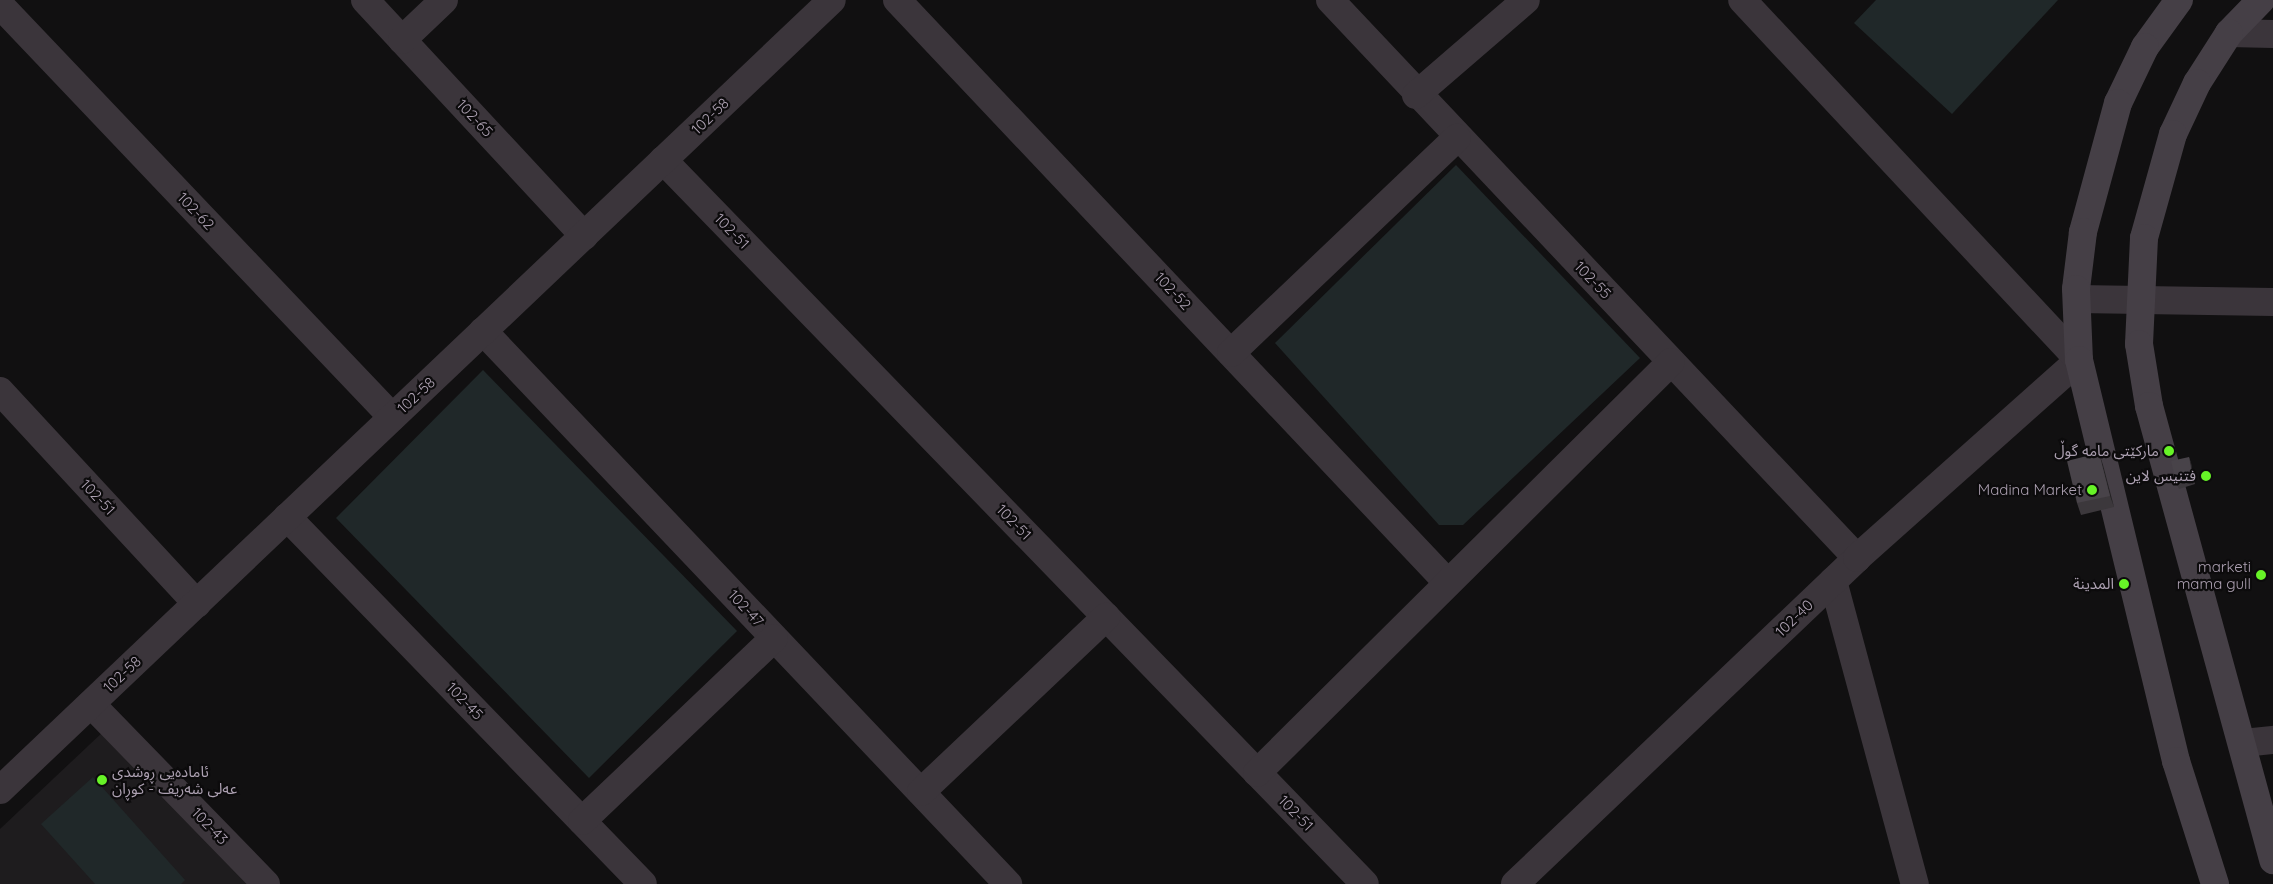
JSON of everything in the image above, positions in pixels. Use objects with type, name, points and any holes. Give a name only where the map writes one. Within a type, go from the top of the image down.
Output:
[{"type":"main road","points":[[2179,0],[2145,47],[2118,104],[2083,232],[2077,299],[2079,360],[2176,762],[2215,884]]},
{"type":"main road","points":[[2261,0],[2229,33],[2196,83],[2173,134],[2144,238],[2139,299],[2139,344],[2150,406],[2243,743],[2273,860]]},
{"type":"street","name":"102-65","points":[[365,0],[584,236]]},
{"type":"street","points":[[402,40],[444,0]]},
{"type":"street","name":"102-58","points":[[0,790],[832,0]]},
{"type":"street","name":"102-52","points":[[897,0],[1448,583]]},
{"type":"street","name":"102-55","points":[[1330,0],[1416,95],[1857,558]]},
{"type":"street","points":[[1416,95],[1526,0]]},
{"type":"street","points":[[1742,0],[2079,360]]},
{"type":"street","name":"102-62","points":[[0,5],[392,417]]},
{"type":"street","points":[[2229,33],[2273,34]]},
{"type":"street","points":[[1231,353],[1457,138]]},
{"type":"street","name":"102-51","points":[[664,160],[1365,884]]},
{"type":"street","points":[[2077,299],[2273,302]]},
{"type":"street","name":"102-47","points":[[483,331],[1008,884]]},
{"type":"street","name":"102-40","points":[[1515,884],[1857,558],[2079,360]]},
{"type":"street","points":[[1257,773],[1671,362]]},
{"type":"street","name":"102-51","points":[[5,405],[197,604]]},
{"type":"street","name":"102-45","points":[[287,517],[643,884]]},
{"type":"street","points":[[1833,581],[1908,880]]},
{"type":"street","points":[[921,792],[1106,617]]},
{"type":"street","points":[[582,821],[774,638]]},
{"type":"street","name":"102-43","points":[[91,704],[266,884]]},
{"type":"street","points":[[2243,743],[2273,740]]},
{"type":"shaded area","points":[[1876,0],[2058,0],[1952,114],[1854,23]]},
{"type":"shaded area","points":[[1456,165],[1640,358],[1463,525],[1439,525],[1275,343]]},
{"type":"shaded area","points":[[483,370],[737,631],[589,778],[336,518]]},
{"type":"shaded area","name":"ئامادەیی ڕوشدی عەلی شەریف - کوڕان","points":[[105,730],[250,884],[0,884],[0,829]]},
{"type":"shaded area","points":[[93,777],[185,880],[181,884],[95,884],[41,824]]},
{"type":"building","name":"Madina Market","points":[[2099,453],[2110,496],[2077,503],[2067,461]]},
{"type":"building","points":[[2189,457],[2193,478],[2176,483],[2171,461]]},
{"type":"place","name":"مارکێتی مامە گوڵ","points":[[2169,451]]},
{"type":"place","name":"فتنيس لاين","points":[[2206,476]]},
{"type":"place","name":"Madina Market","points":[[2092,490]]},
{"type":"place","name":"marketi mama gull","points":[[2261,575]]},
{"type":"place","name":"المدينة","points":[[2124,584]]},
{"type":"place","name":"ئامادەیی ڕوشدی عەلی شەریف - کوڕان","points":[[102,780]]}]
